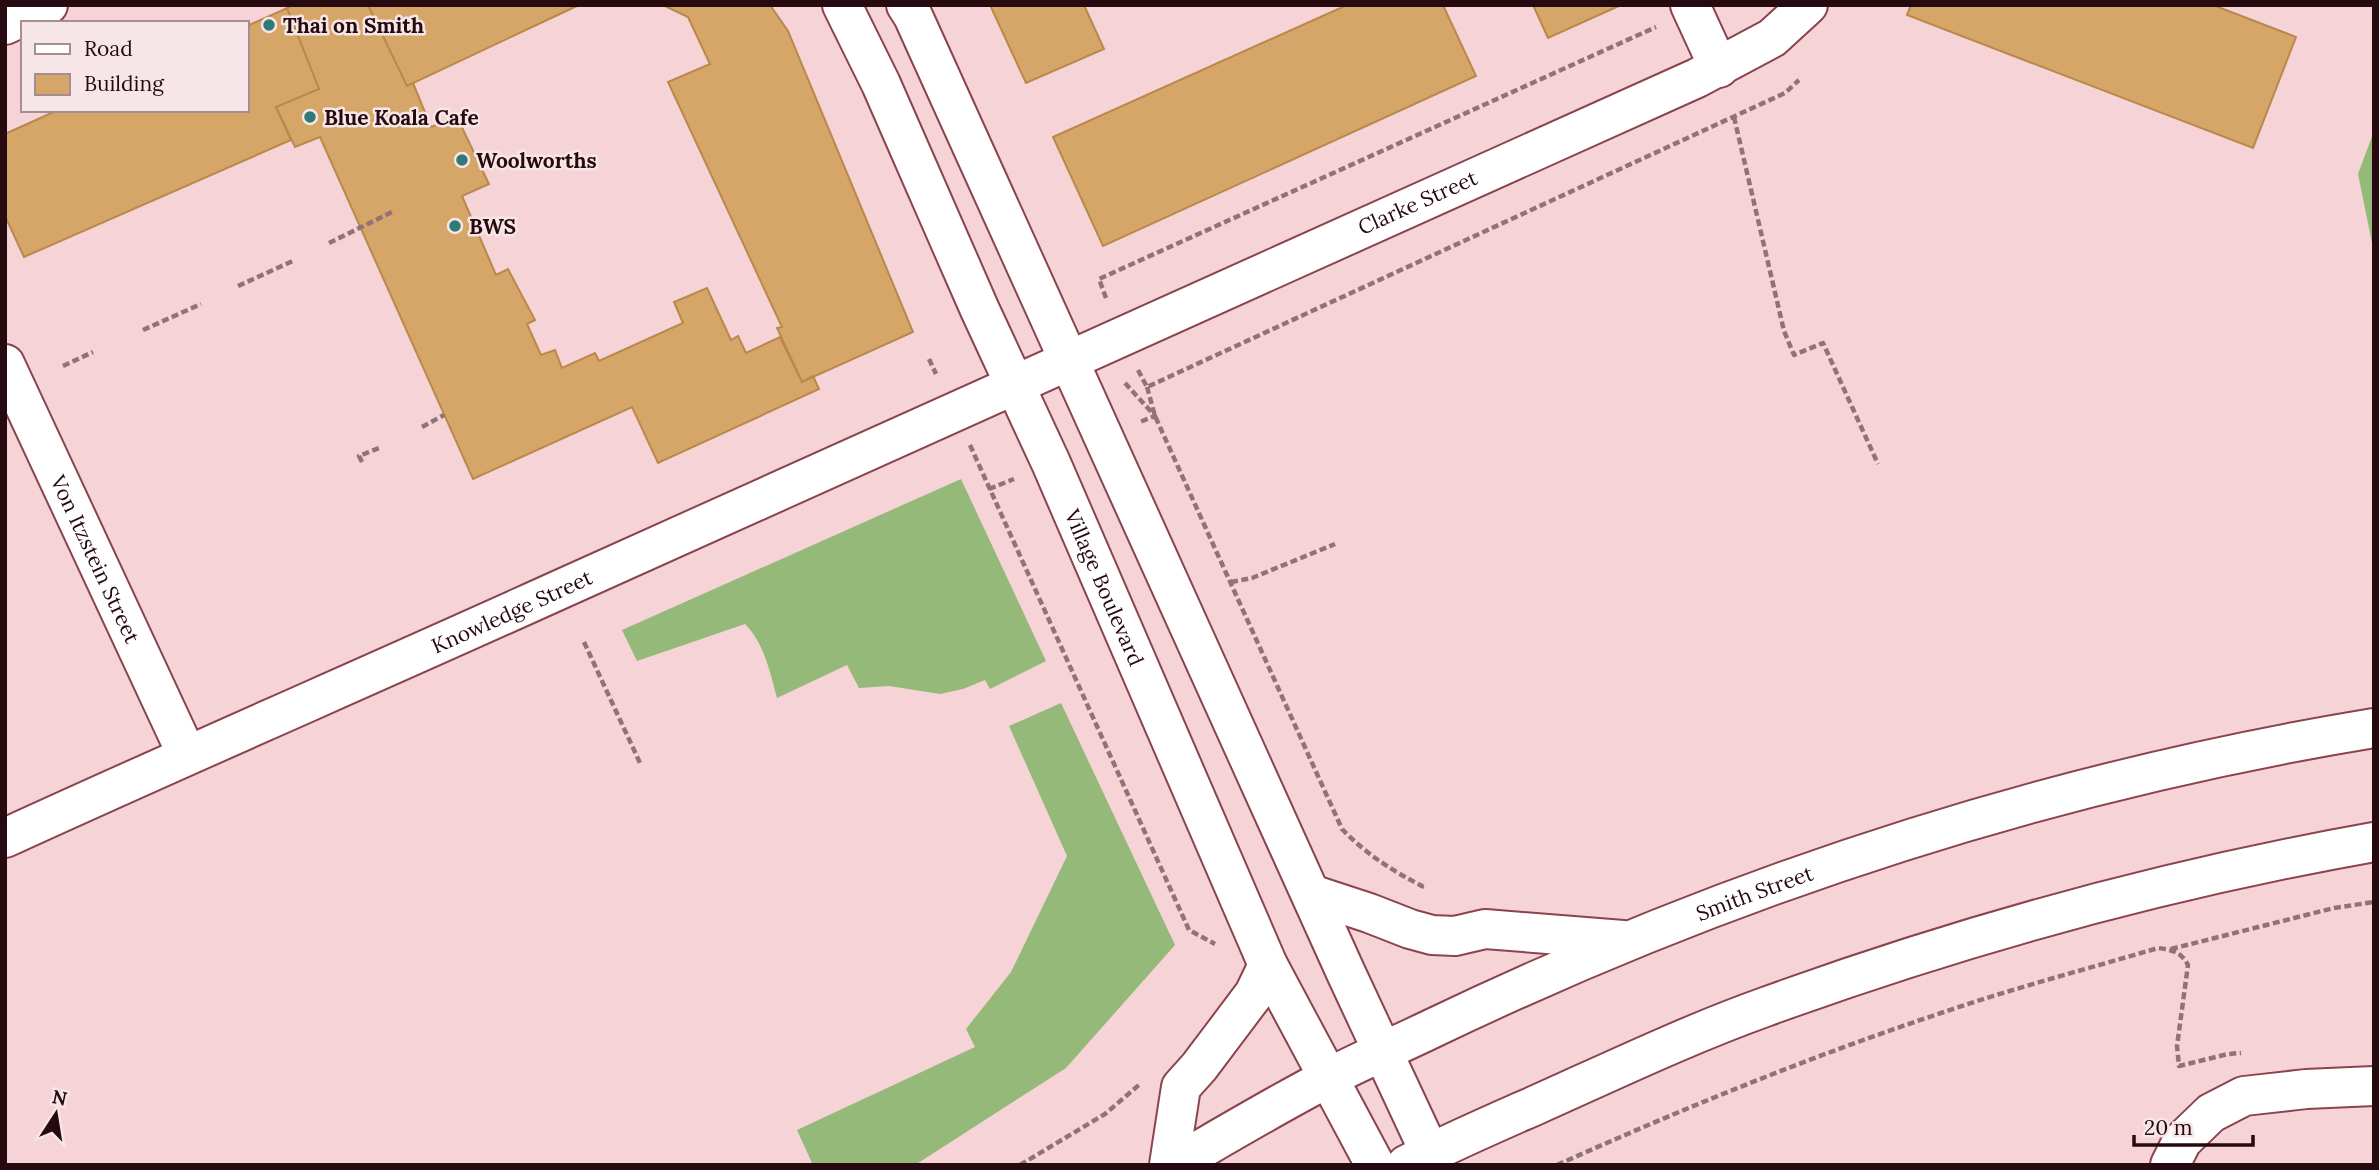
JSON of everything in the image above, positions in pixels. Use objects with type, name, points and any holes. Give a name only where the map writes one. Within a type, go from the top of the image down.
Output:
[{"type":"main road","points":[[5,25],[48,5]]},
{"type":"main road","name":"Village Boulevard","points":[[842,5],[881,84],[980,310],[1016,383],[1268,965],[1375,1165]]},
{"type":"main road","points":[[906,5],[1383,1051],[1418,1159],[1628,1063],[1763,1008],[1921,953],[2146,889],[2273,860],[2374,842]]},
{"type":"main road","name":"Clarke Street","points":[[1016,383],[1719,68],[1772,38],[1808,5]]},
{"type":"main road","points":[[1691,8],[1719,68]]},
{"type":"main road","name":"Von Itzstein Street","points":[[7,374],[187,755]]},
{"type":"main road","name":"Knowledge Street","points":[[5,838],[513,611],[933,418],[1016,383]]},
{"type":"main road","name":"Smith Street","points":[[1172,1165],[1383,1051],[1627,940],[1713,906],[1910,838],[2010,809],[2176,766],[2374,728]]},
{"type":"main road","points":[[1311,894],[1432,935],[1455,936],[1485,929],[1627,940]]},
{"type":"main road","points":[[1172,1165],[1181,1087],[1254,994],[1268,965]]},
{"type":"main road","points":[[2171,1165],[2182,1141],[2211,1113],[2244,1096],[2306,1089],[2374,1086]]},
{"type":"path","points":[[1106,298],[1099,279],[1691,8]]},
{"type":"path","points":[[1147,387],[1785,93],[1799,80]]},
{"type":"path","points":[[1734,117],[1784,331],[1794,355],[1823,343],[1878,464]]},
{"type":"path","points":[[329,243],[392,212]]},
{"type":"path","points":[[239,286],[295,260]]},
{"type":"path","points":[[143,330],[201,304]]},
{"type":"path","points":[[63,366],[93,352]]},
{"type":"path","points":[[1137,368],[1147,387],[1156,416],[1342,830],[1378,862],[1422,886],[1410,929]]},
{"type":"path","points":[[1118,376],[1156,416]]},
{"type":"path","points":[[422,427],[444,415]]},
{"type":"path","points":[[362,463],[359,456],[379,448]]},
{"type":"path","points":[[972,450],[1189,930],[1212,942],[1220,950]]},
{"type":"path","points":[[1231,582],[1252,579],[1335,544]]},
{"type":"path","points":[[584,642],[640,763]]},
{"type":"path","points":[[1557,1165],[1680,1110],[1947,1011],[2158,948],[2171,949],[2334,908],[2374,902]]},
{"type":"path","points":[[2171,949],[2183,955],[2188,965],[2177,1046],[2179,1066],[2228,1054]]},
{"type":"path","points":[[1020,1165],[1105,1114],[1140,1084]]},
{"type":"green space","points":[[2374,131],[2374,253],[2358,174]]},
{"type":"green space","points":[[961,479],[1046,661],[990,689],[985,680],[940,694],[889,686],[859,688],[847,665],[777,698],[762,649],[745,624],[637,661],[622,630]]},
{"type":"green space","points":[[1061,703],[1175,945],[1066,1068],[915,1165],[813,1165],[797,1130],[975,1047],[966,1029],[1011,972],[1067,856],[1009,726]]},
{"type":"building","points":[[293,5],[368,5],[407,86],[413,83],[431,127],[457,117],[489,184],[462,196],[496,275],[508,269],[535,320],[527,324],[541,355],[555,350],[562,368],[595,353],[599,361],[683,323],[674,302],[707,288],[731,340],[738,336],[746,353],[780,337],[802,382],[813,376],[819,389],[658,463],[632,407],[473,479],[320,137],[295,147],[276,107],[319,89],[287,8]]},
{"type":"building","points":[[368,5],[579,5],[407,86]]},
{"type":"building","points":[[663,5],[770,5],[788,31],[913,332],[802,382],[777,328],[782,327],[668,82],[710,64],[688,17]]},
{"type":"building","points":[[990,5],[1084,5],[1104,49],[1026,83]]},
{"type":"building","points":[[1347,5],[1443,5],[1476,76],[1103,246],[1053,137]]},
{"type":"building","points":[[1533,5],[1621,5],[1548,38]]},
{"type":"building","points":[[1911,5],[2213,5],[2296,37],[2253,148],[1907,15]]},
{"type":"building","points":[[287,8],[319,89],[276,107],[291,140],[24,257],[5,216],[5,134],[54,112],[248,112],[248,26]]},
{"type":"place","name":"Thai on Smith","points":[[269,25]]},
{"type":"place","name":"Blue Koala Cafe","points":[[310,117]]},
{"type":"place","name":"Woolworths","points":[[462,160]]},
{"type":"place","name":"BWS","points":[[455,226]]}]
